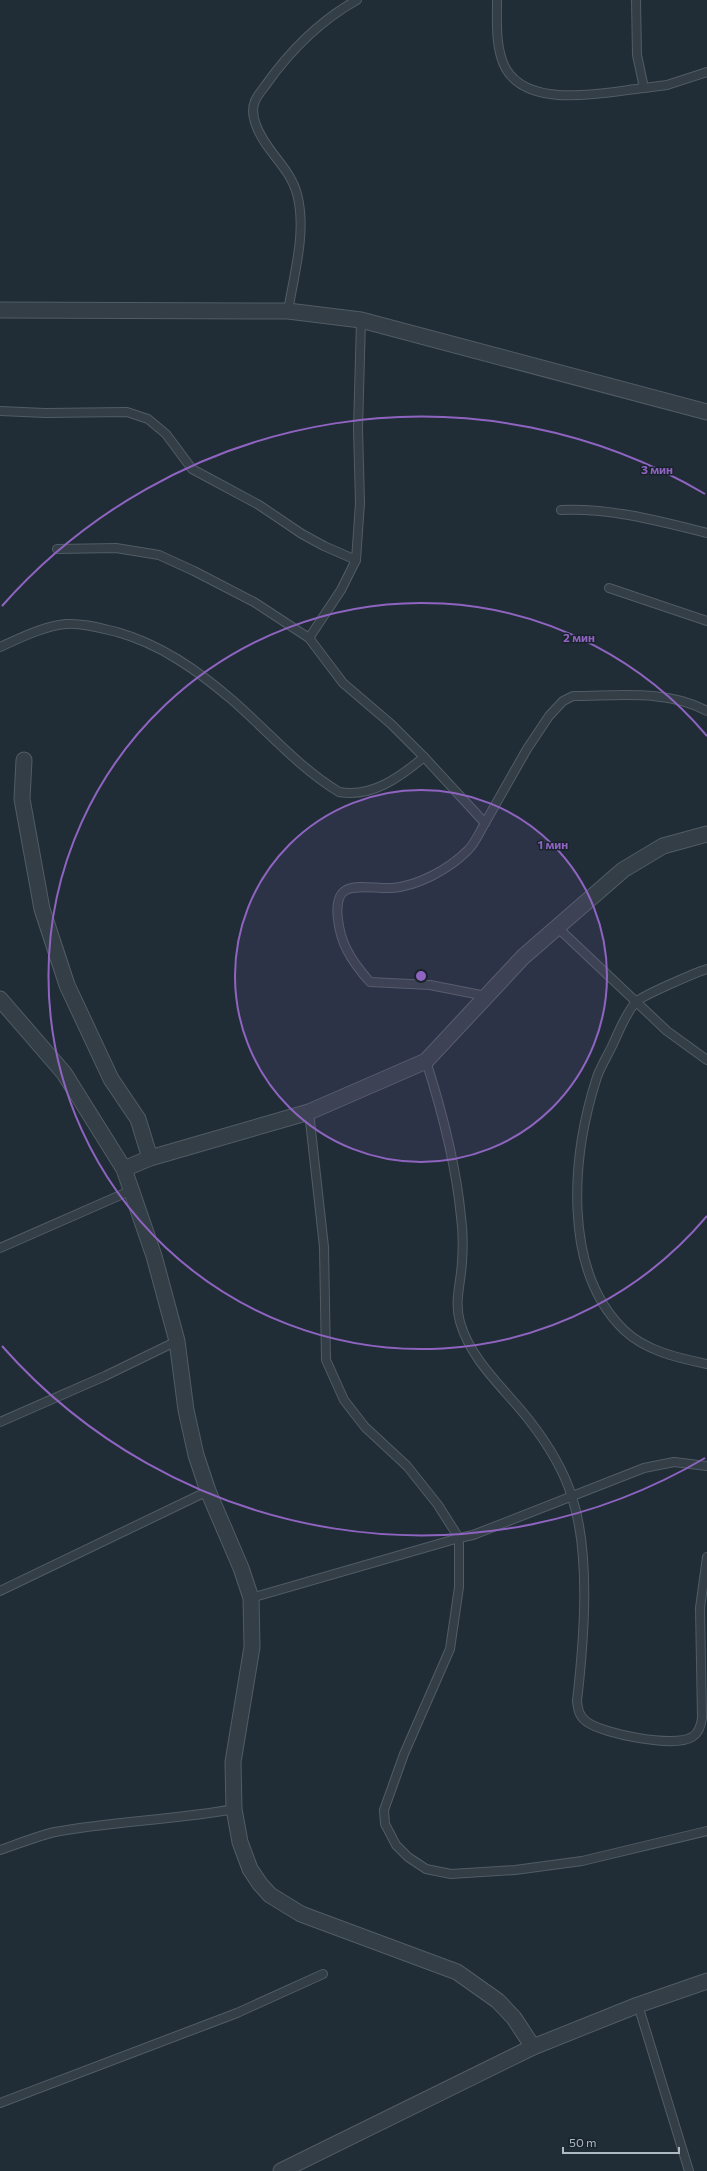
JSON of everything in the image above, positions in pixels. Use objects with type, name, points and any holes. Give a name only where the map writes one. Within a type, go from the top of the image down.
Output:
[{"type":"street","points":[[0,310],[288,311],[361,320],[707,412]]},
{"type":"street","points":[[24,760],[22,799],[44,916],[67,985],[111,1079],[138,1119],[150,1158]]},
{"type":"street","points":[[124,1169],[150,1158],[309,1112],[426,1060],[523,957],[623,870],[663,846],[707,834]]},
{"type":"street","points":[[0,999],[64,1074],[124,1169],[154,1256],[177,1341],[186,1410],[196,1455],[208,1492],[241,1568],[251,1598],[252,1647],[233,1762],[234,1809],[240,1842],[250,1869],[260,1884],[270,1895],[301,1914],[457,1972],[498,2002],[514,2018],[533,2047]]},
{"type":"street","points":[[281,2171],[533,2047],[638,2004],[707,1981]]},
{"type":"lane","points":[[288,311],[300,233],[300,207],[291,178],[261,137],[256,126],[253,110],[255,100],[271,77],[304,39],[357,0]]},
{"type":"lane","points":[[497,0],[498,36],[501,56],[506,69],[513,78],[525,86],[544,95],[562,96],[667,85],[707,72]]},
{"type":"lane","points":[[636,0],[637,55],[644,88]]},
{"type":"lane","points":[[309,638],[341,590],[356,560],[360,503],[358,429],[361,320]]},
{"type":"lane","points":[[0,410],[45,414],[127,412],[148,418],[166,434],[192,469],[258,505],[307,537],[356,560]]},
{"type":"lane","points":[[562,510],[614,512],[679,525],[707,533]]},
{"type":"lane","points":[[57,549],[116,548],[159,555],[254,602],[309,638],[343,683],[391,724],[485,822]]},
{"type":"lane","points":[[609,588],[707,621]]},
{"type":"lane","points":[[0,647],[31,633],[65,624],[96,626],[153,644],[178,659],[231,699],[282,748],[339,792],[350,794],[360,793],[380,787],[404,773],[424,757]]},
{"type":"lane","points":[[486,996],[430,985],[370,982],[357,967],[346,949],[337,907],[341,895],[348,889],[393,888],[418,882],[447,866],[468,850],[527,748],[555,707],[563,701],[573,696],[648,696],[692,704],[707,711]]},
{"type":"lane","points":[[557,927],[636,1000],[667,1032],[707,1060]]},
{"type":"lane","points":[[707,969],[636,1000],[618,1034],[598,1076],[581,1147],[577,1219],[582,1249],[590,1278],[605,1307],[624,1330],[644,1345],[707,1364]]},
{"type":"lane","points":[[426,1060],[438,1101],[462,1218],[462,1262],[457,1307],[461,1323],[468,1342],[496,1383],[529,1420],[559,1462],[573,1497],[581,1537],[584,1600],[576,1701],[579,1713],[586,1721],[595,1726],[648,1740],[673,1742],[692,1737],[698,1733],[702,1718],[700,1608],[707,1557]]},
{"type":"lane","points":[[309,1112],[324,1247],[326,1360],[344,1400],[365,1427],[407,1466],[438,1505],[459,1538],[459,1588],[450,1649],[404,1754],[384,1810],[386,1824],[396,1845],[408,1857],[426,1869],[451,1874],[515,1870],[582,1861],[707,1831]]},
{"type":"lane","points":[[0,1248],[132,1190]]},
{"type":"lane","points":[[0,1422],[105,1376],[177,1341]]},
{"type":"lane","points":[[251,1598],[473,1535],[644,1468],[674,1462],[707,1466]]},
{"type":"lane","points":[[0,1591],[208,1492]]},
{"type":"lane","points":[[0,1850],[54,1832],[122,1822],[193,1817],[234,1809]]},
{"type":"lane","points":[[0,2104],[237,2013],[323,1974]]},
{"type":"lane","points":[[638,2004],[689,2171]]}]
